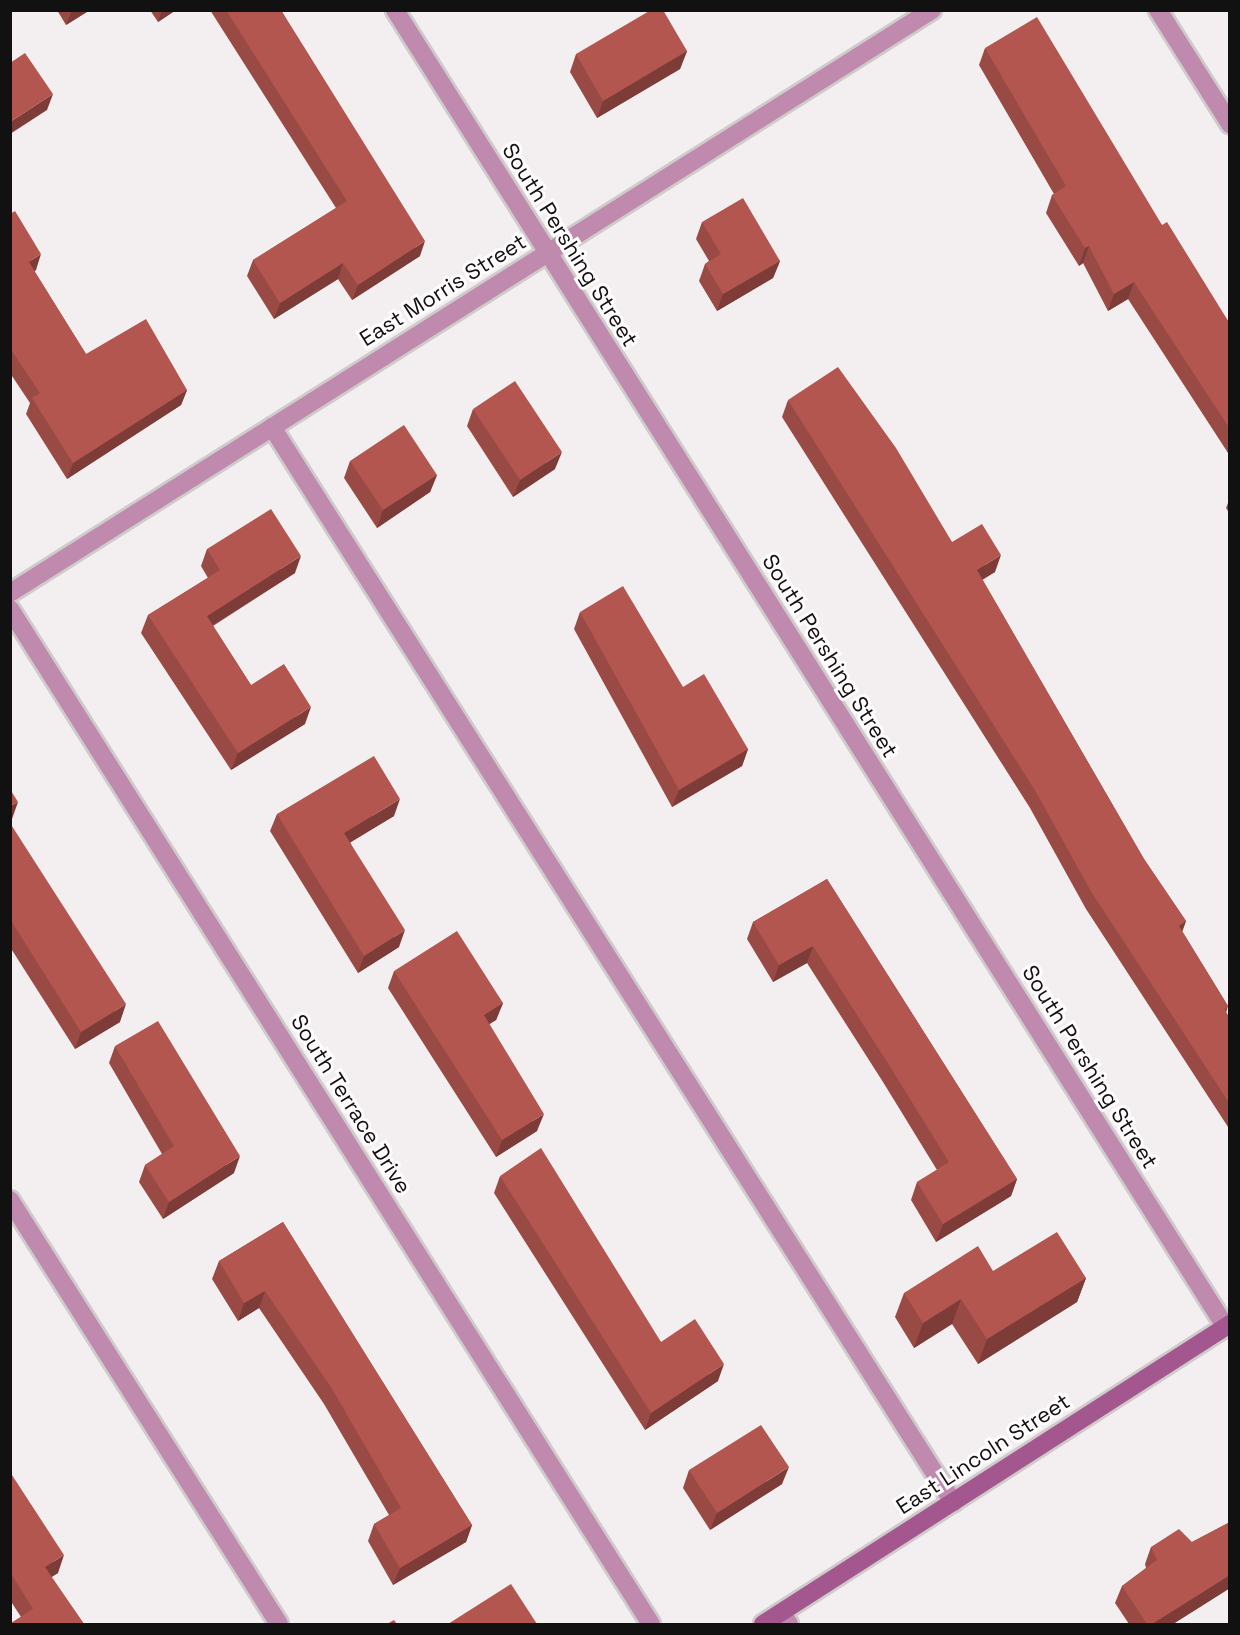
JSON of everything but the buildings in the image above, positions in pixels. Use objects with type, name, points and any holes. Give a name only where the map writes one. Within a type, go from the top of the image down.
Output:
[{"type":"street","name":"South Pershing Street","points":[[395,10],[546,253],[1227,1325]]},
{"type":"street","name":"East Morris Street","points":[[10,593],[932,10]]},
{"type":"street","points":[[1158,10],[1230,124]]},
{"type":"street","points":[[272,427],[952,1503]]},
{"type":"street","name":"South Terrace Drive","points":[[10,609],[651,1624]]},
{"type":"street","points":[[10,1200],[279,1624]]},
{"type":"street","name":"East Lincoln Street","points":[[763,1624],[786,1619],[952,1503],[1227,1325]]}]
